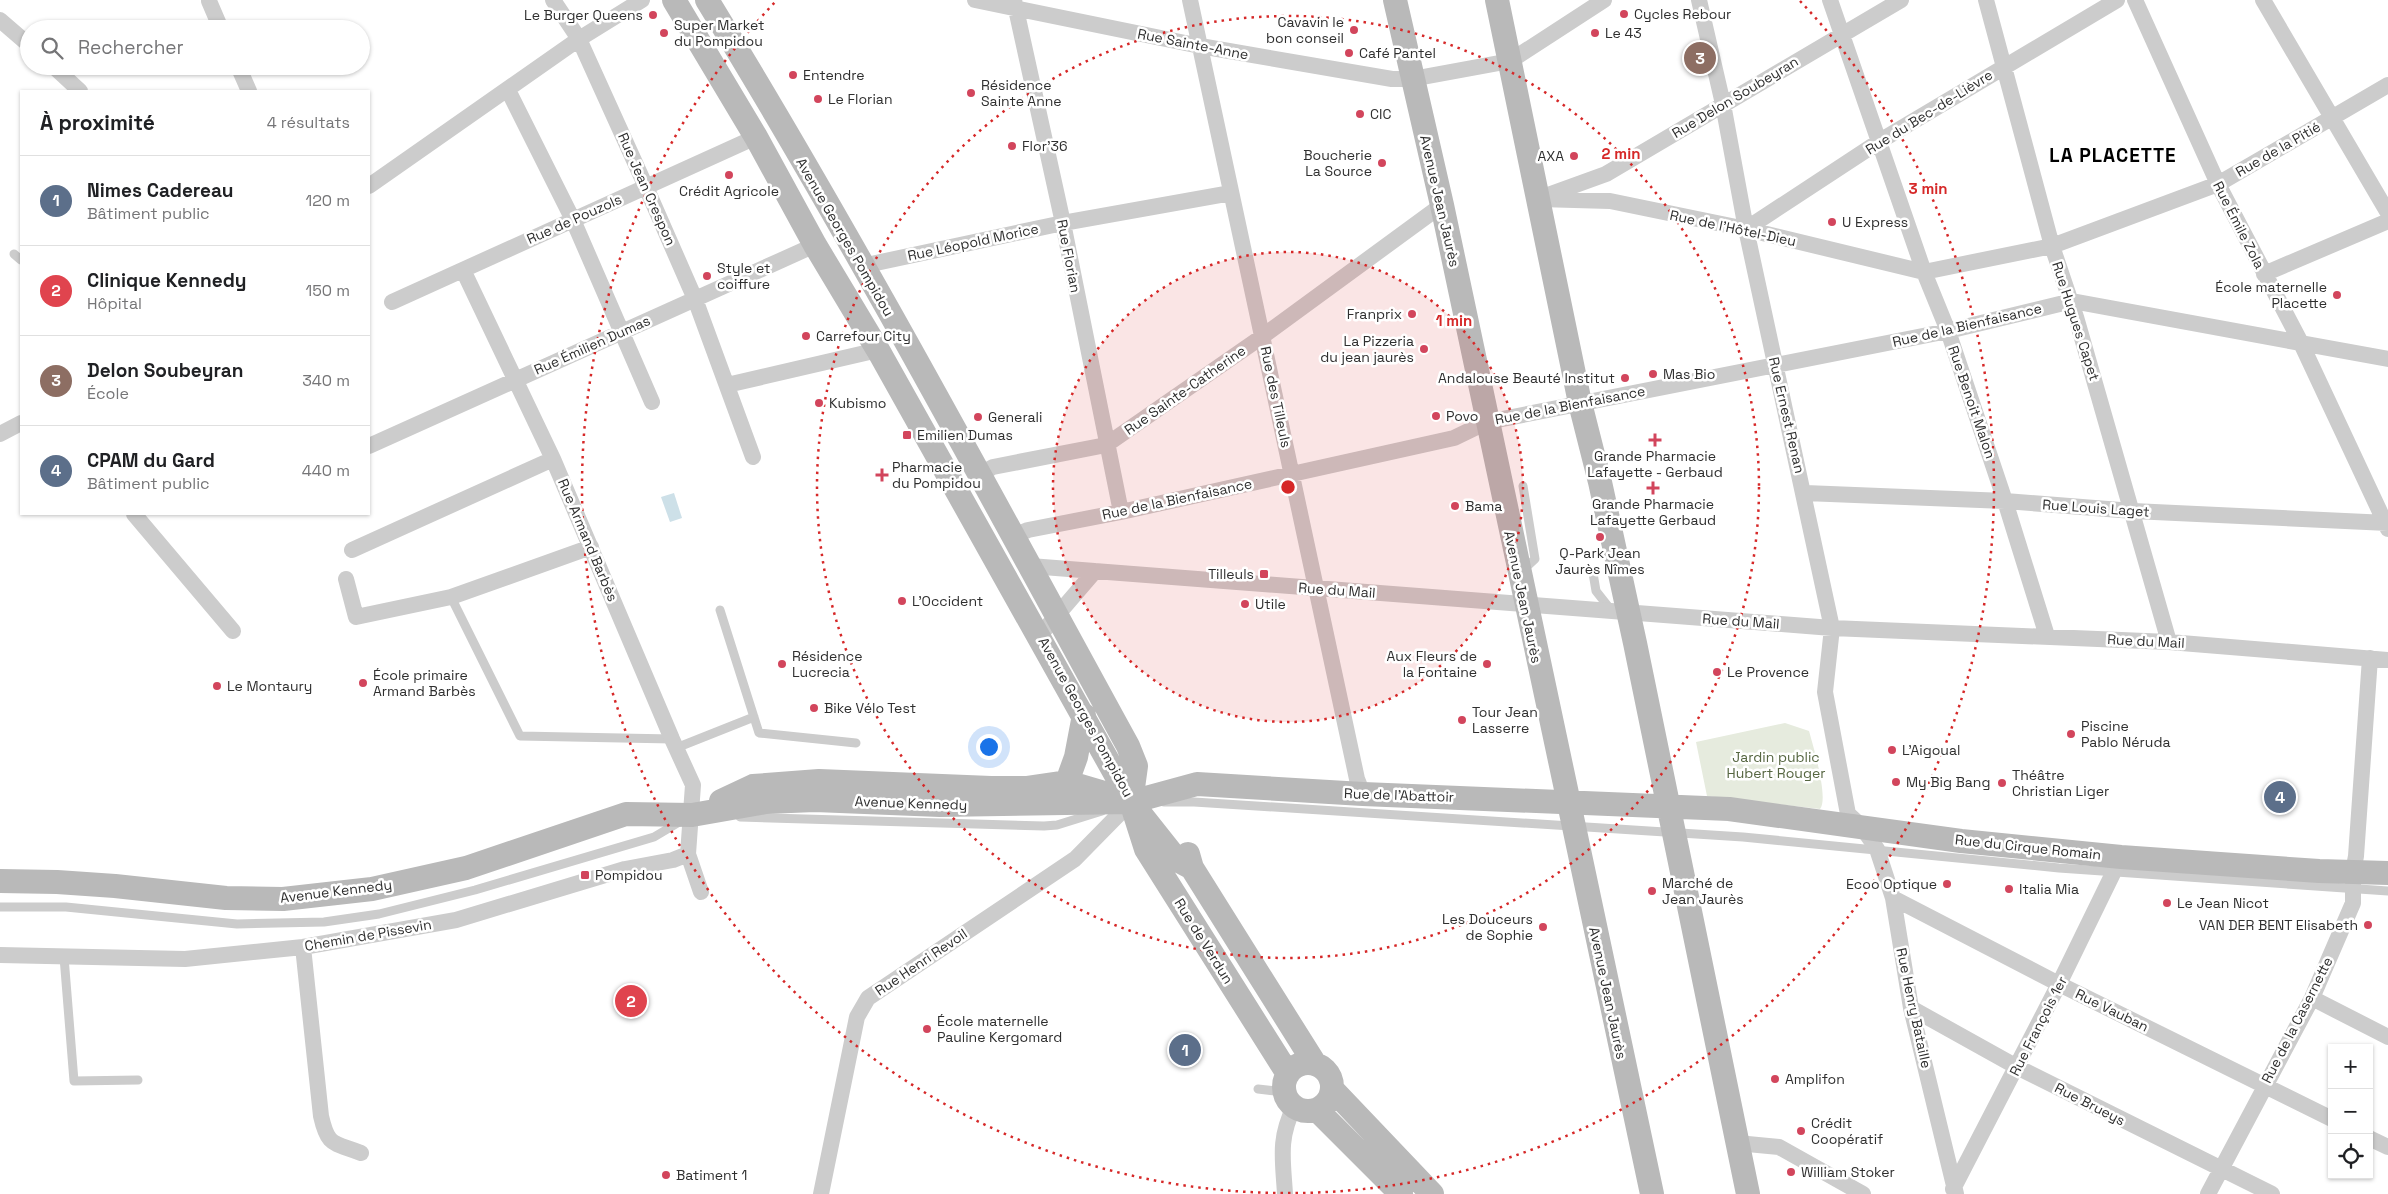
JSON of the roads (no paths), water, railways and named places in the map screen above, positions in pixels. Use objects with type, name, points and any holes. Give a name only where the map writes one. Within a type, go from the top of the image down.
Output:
[{"type":"main road","name":"Avenue Georges Pompidou","points":[[674,0],[756,137],[815,245],[878,350],[1040,635],[1132,802]]},
{"type":"main road","name":"Avenue Georges Pompidou","points":[[707,0],[862,266],[980,474],[1128,746],[1136,766],[1132,802]]},
{"type":"main road","name":"Avenue Jean Jaurès","points":[[1395,0],[1442,205],[1572,827],[1652,1194]]},
{"type":"main road","points":[[1497,0],[1580,403],[1600,482],[1620,611],[1669,807],[1748,1194]]},
{"type":"main road","points":[[1084,716],[1076,757],[1067,782],[1132,802]]},
{"type":"main road","name":"Avenue Kennedy","points":[[692,815],[753,786],[819,781],[1026,788],[1067,782]]},
{"type":"main road","name":"Rue de l'Abattoir","points":[[1132,802],[1197,784],[1363,794],[1669,807]]},
{"type":"main road","name":"Avenue Kennedy","points":[[0,881],[116,886],[226,898],[283,898],[327,895],[372,889],[466,868],[626,814],[692,815],[766,802],[815,800],[940,805],[1132,802]]},
{"type":"main road","name":"Rue de Verdun","points":[[1132,802],[1177,860],[1192,868],[1315,1064],[1327,1072],[1331,1079],[1332,1089],[1432,1194]]},
{"type":"main road","name":"Rue de Verdun","points":[[1132,802],[1146,849],[1296,1096],[1401,1194]]},
{"type":"main road","name":"Rue du Cirque Romain","points":[[1669,807],[1729,809],[1861,826],[2117,864],[2353,881],[2388,873]]},
{"type":"main road","points":[[1315,1064],[1300,1064],[1296,1096],[1328,1101],[1332,1089]]},
{"type":"street","name":"Rue Jean Crespon","points":[[553,0],[579,39],[646,186],[695,299],[753,456]]},
{"type":"street","points":[[370,185],[579,39],[642,0]]},
{"type":"street","name":"Rue Sainte-Anne","points":[[975,0],[1014,4],[1200,46],[1392,79],[1412,79],[1510,61]]},
{"type":"street","name":"Rue des Tilleuls","points":[[1190,0],[1356,779],[1363,794]]},
{"type":"street","points":[[1510,61],[1604,0]]},
{"type":"street","name":"Rue Ernest Renan","points":[[1699,0],[1723,104],[1746,229],[1805,493],[1832,628],[1825,692],[1848,814],[1861,826]]},
{"type":"street","name":"Rue Benoit Malon","points":[[1830,0],[1924,272],[1948,331],[2005,501],[2047,636]]},
{"type":"street","name":"Rue Delon Soubeyran","points":[[1539,199],[1606,174],[1901,0]]},
{"type":"street","name":"Rue Hugues Capet","points":[[1986,0],[2052,246],[2072,301],[2169,642]]},
{"type":"street","name":"Rue du Bec-de-Lièvre","points":[[1746,229],[1880,141],[2117,0]]},
{"type":"street","name":"Rue Émile Zola","points":[[2135,0],[2218,184],[2300,342],[2387,525]]},
{"type":"street","points":[[2263,0],[2388,214]]},
{"type":"street","points":[[209,2],[217,20]]},
{"type":"street","name":"Rue Florian","points":[[1014,4],[1063,224],[1121,512]]},
{"type":"street","points":[[0,20],[20,37]]},
{"type":"street","points":[[63,75],[79,90]]},
{"type":"street","points":[[242,75],[249,90]]},
{"type":"street","name":"Rue de la Pitié","points":[[1924,272],[2052,246],[2218,184],[2388,85]]},
{"type":"street","points":[[508,90],[573,220],[652,402]]},
{"type":"street","name":"Rue de Pouzols","points":[[392,302],[756,137]]},
{"type":"street","points":[[1606,174],[1610,201]]},
{"type":"street","name":"Rue Léopold Morice","points":[[862,266],[1063,224],[1231,193]]},
{"type":"street","name":"Rue de l'Hôtel-Dieu","points":[[1539,199],[1610,201],[1746,229],[1924,272]]},
{"type":"street","name":"Rue Sainte-Catherine","points":[[980,474],[993,467],[1106,445],[1263,336],[1442,205]]},
{"type":"street","points":[[2264,274],[2388,221]]},
{"type":"street","name":"Rue Émilien Dumas","points":[[370,446],[815,245]]},
{"type":"street","name":"Rue Armand Barbès","points":[[463,270],[553,458],[674,743],[692,780],[692,815]]},
{"type":"street","points":[[2072,301],[2388,359]]},
{"type":"street","name":"Rue de la Bienfaisance","points":[[1013,536],[1028,530],[1121,512],[1454,438],[1487,422],[1948,331],[2072,301]]},
{"type":"street","points":[[727,385],[878,350]]},
{"type":"street","points":[[0,434],[20,424]]},
{"type":"street","points":[[352,550],[553,458]]},
{"type":"street","name":"Rue Louis Laget","points":[[1805,493],[2005,501],[2133,511],[2387,525]]},
{"type":"street","points":[[135,515],[233,631]]},
{"type":"street","points":[[346,579],[356,617],[451,597],[591,547]]},
{"type":"street","name":"Rue du Mail","points":[[1030,566],[1832,628],[2169,642],[2388,660]]},
{"type":"street","points":[[1040,635],[1095,571]]},
{"type":"street","name":"Rue de la Casernette","points":[[2208,1194],[2312,998],[2353,903],[2353,881],[2370,658]]},
{"type":"street","name":"Rue Henri Revoil","points":[[821,1194],[857,1017],[868,998],[1075,859],[1132,802]]},
{"type":"street","points":[[692,815],[688,854],[700,892]]},
{"type":"street","name":"Rue Henry Bataille","points":[[1861,826],[1878,848],[1893,898],[1911,1008],[1954,1191]]},
{"type":"street","name":"Chemin de Pissevin","points":[[0,955],[185,959],[303,947],[456,920],[625,869],[673,860],[688,854]]},
{"type":"street","name":"Rue François 1er","points":[[1954,1191],[2060,984],[2117,864]]},
{"type":"street","name":"Rue Vauban","points":[[1893,898],[2060,984],[2328,1117]]},
{"type":"street","points":[[303,947],[321,1116],[326,1136],[332,1142],[361,1153]]},
{"type":"street","points":[[2312,998],[2388,1037]]},
{"type":"street","name":"Rue Brueys","points":[[1911,1008],[2017,1067],[2272,1194]]},
{"type":"street","points":[[1285,1194],[1282,1148],[1285,1126],[1296,1096]]},
{"type":"street","points":[[2373,1140],[2388,1147]]},
{"type":"street","points":[[1737,1143],[1779,1147],[1864,1194]]},
{"type":"lane","points":[[14,254],[20,259]]},
{"type":"lane","points":[[1519,574],[1535,558],[1523,486]]},
{"type":"lane","points":[[1593,573],[1596,591],[1620,611]]},
{"type":"lane","points":[[451,597],[520,736],[674,743],[754,717]]},
{"type":"lane","points":[[720,610],[759,733],[856,743]]},
{"type":"lane","points":[[1132,802],[1194,802],[1674,832],[1878,848],[1969,859],[2117,864]]},
{"type":"lane","points":[[0,906],[66,907],[237,924],[324,922],[379,914],[475,890],[654,837],[692,815]]},
{"type":"lane","points":[[2353,881],[2388,891]]},
{"type":"lane","points":[[64,957],[74,1081],[138,1080]]},
{"type":"lane","points":[[1258,1089],[1296,1096]]},
{"type":"place","name":"Cycles Rebour","points":[[1624,14]]},
{"type":"place","name":"Le Burger Queens","points":[[653,15]]},
{"type":"place","name":"Cavavin le bon conseil","points":[[1354,30]]},
{"type":"place","name":"Super Market du Pompidou","points":[[664,33]]},
{"type":"place","name":"Le 43","points":[[1595,33]]},
{"type":"place","name":"Café Pantel","points":[[1349,53]]},
{"type":"place","name":"Delon Soubeyran","points":[[1700,58]]},
{"type":"place","name":"Entendre","points":[[793,75]]},
{"type":"place","name":"Résidence Sainte Anne","points":[[971,93]]},
{"type":"place","name":"Le Florian","points":[[818,99]]},
{"type":"place","name":"CIC","points":[[1360,114]]},
{"type":"place","name":"Flor'36","points":[[1012,146]]},
{"type":"place","name":"AXA","points":[[1574,156]]},
{"type":"place","name":"Boucherie La Source","points":[[1382,163]]},
{"type":"place","name":"Crédit Agricole","points":[[729,175]]},
{"type":"place","name":"U Express","points":[[1832,222]]},
{"type":"place","name":"Style et coiffure","points":[[707,276]]},
{"type":"place","name":"École maternelle Placette","points":[[2337,295]]},
{"type":"place","name":"Franprix","points":[[1412,314]]},
{"type":"place","name":"Carrefour City","points":[[806,336]]},
{"type":"place","name":"La Pizzeria du jean jaurès","points":[[1424,349]]},
{"type":"place","name":"Mas Bio","points":[[1653,374]]},
{"type":"place","name":"Andalouse Beauté Institut","points":[[1625,378]]},
{"type":"place","name":"Kubismo","points":[[819,403]]},
{"type":"place","name":"Povo","points":[[1436,416]]},
{"type":"place","name":"Generali","points":[[978,417]]},
{"type":"place","name":"Emilien Dumas","points":[[907,435]]},
{"type":"place","name":"Grande Pharmacie Lafayette - Gerbaud","points":[[1655,440]]},
{"type":"place","name":"Pharmacie du Pompidou","points":[[882,475]]},
{"type":"place","name":"Grande Pharmacie Lafayette Gerbaud","points":[[1653,488]]},
{"type":"place","name":"Bama","points":[[1455,506]]},
{"type":"place","name":"Q-Park Jean Jaurès Nîmes","points":[[1600,537]]},
{"type":"place","name":"Tilleuls","points":[[1264,574]]},
{"type":"place","name":"L'Occident","points":[[902,601]]},
{"type":"place","name":"Utile","points":[[1245,604]]},
{"type":"place","name":"Résidence Lucrecia","points":[[782,664]]},
{"type":"place","name":"Aux Fleurs de la Fontaine","points":[[1487,664]]},
{"type":"place","name":"Le Provence","points":[[1717,672]]},
{"type":"place","name":"École primaire Armand Barbès","points":[[363,683]]},
{"type":"place","name":"Le Montaury","points":[[217,686]]},
{"type":"place","name":"Bike Vélo Test","points":[[814,708]]},
{"type":"place","name":"Tour Jean Lasserre","points":[[1462,720]]},
{"type":"place","name":"Piscine Pablo Néruda","points":[[2071,734]]},
{"type":"place","name":"L'Aigoual","points":[[1892,750]]},
{"type":"place","name":"My Big Bang","points":[[1896,782]]},
{"type":"place","name":"Théâtre Christian Liger","points":[[2002,783]]},
{"type":"place","name":"CPAM du Gard","points":[[2280,797]]},
{"type":"place","name":"Pompidou","points":[[585,875]]},
{"type":"place","name":"Ecoo Optique","points":[[1947,884]]},
{"type":"place","name":"Italia Mia","points":[[2009,889]]},
{"type":"place","name":"Marché de Jean Jaurès","points":[[1652,891]]},
{"type":"place","name":"Le Jean Nicot","points":[[2167,903]]},
{"type":"place","name":"VAN DER BENT Elisabeth","points":[[2368,925]]},
{"type":"place","name":"Les Douceurs de Sophie","points":[[1543,927]]},
{"type":"place","name":"Clinique Kennedy","points":[[631,1001]]},
{"type":"place","name":"École maternelle Pauline Kergomard","points":[[927,1029]]},
{"type":"place","name":"Nimes Cadereau","points":[[1185,1050]]},
{"type":"place","name":"Amplifon","points":[[1775,1079]]},
{"type":"place","name":"Crédit Coopératif","points":[[1801,1131]]},
{"type":"place","name":"William Stoker","points":[[1791,1172]]},
{"type":"place","name":"Batiment 1","points":[[666,1175]]},
{"type":"district","name":"LA PLACETTE","points":[[2113,155]]},
{"type":"park label","name":"Jardin public Hubert Rouger","points":[[1776,766]]}]
